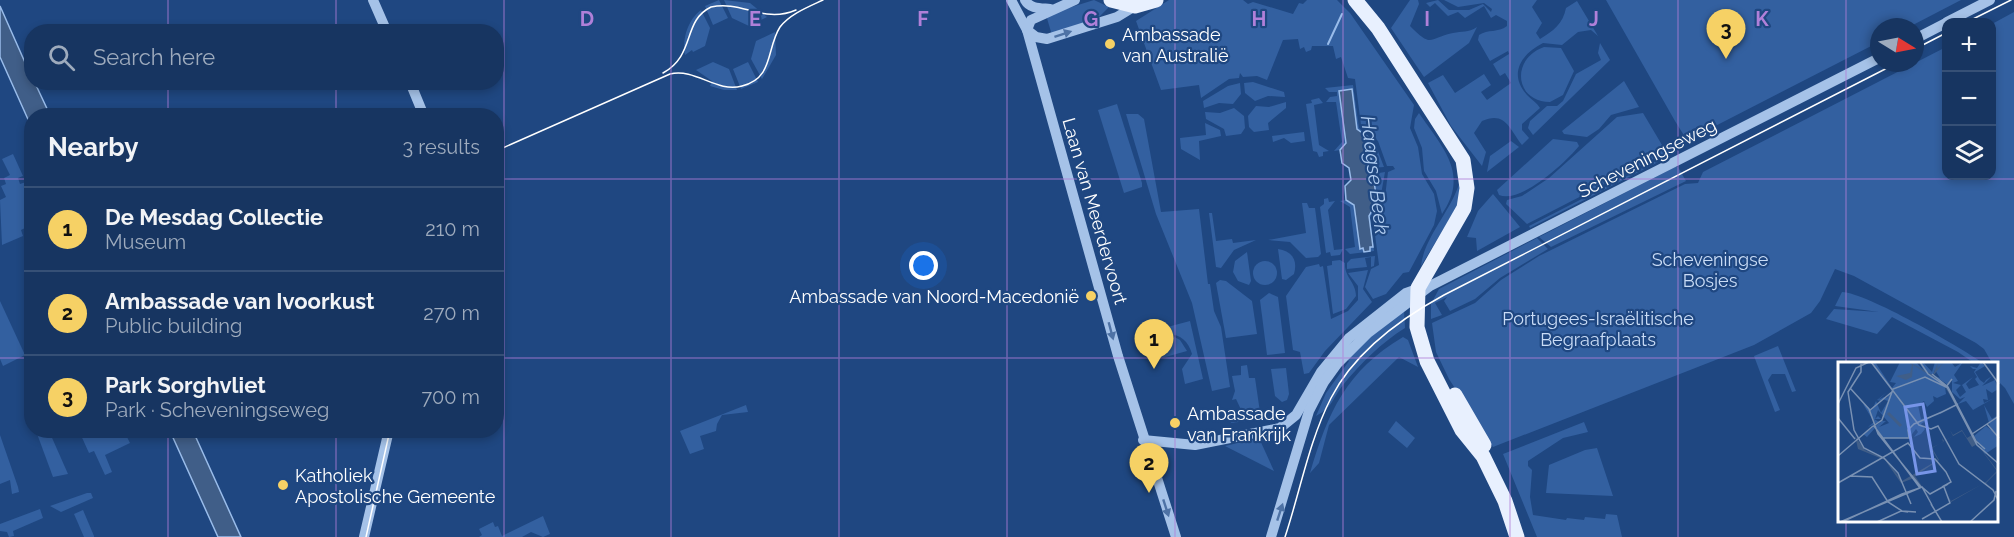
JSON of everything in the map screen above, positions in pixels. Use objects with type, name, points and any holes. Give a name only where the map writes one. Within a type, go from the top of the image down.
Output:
[{"type":"main road","points":[[1114,1],[1135,6],[1156,0]]},
{"type":"main road","points":[[1355,0],[1378,28],[1460,153],[1467,177],[1464,208],[1422,290],[1417,327],[1423,352],[1462,430],[1483,456],[1505,501],[1517,537]]},
{"type":"main road","points":[[1422,290],[1429,346],[1506,484],[1526,537]]},
{"type":"street","points":[[373,0],[384,24]]},
{"type":"street","name":"Laan van Meerdervoort","points":[[1011,0],[1027,30],[1143,440],[1176,537]]},
{"type":"street","points":[[1025,0],[1028,5],[1050,9]]},
{"type":"street","points":[[1076,0],[1050,9],[1031,20],[1027,30],[1036,38],[1047,39],[1117,17],[1135,6]]},
{"type":"street","points":[[1956,18],[1990,0]]},
{"type":"street","points":[[1101,22],[1114,1]]},
{"type":"street","points":[[1924,34],[1942,26]]},
{"type":"street","name":"Scheveningseweg","points":[[1422,290],[1870,62]]},
{"type":"street","points":[[413,90],[421,108]]},
{"type":"street","points":[[1143,440],[1195,445],[1269,432],[1287,424],[1296,415],[1320,372],[1349,338],[1377,314],[1422,290]]},
{"type":"street","points":[[1271,537],[1288,487],[1309,411],[1324,382],[1337,364],[1368,333],[1422,290]]},
{"type":"street","points":[[364,537],[387,438]]},
{"type":"green space","points":[[719,0],[728,18],[713,25],[705,6]]},
{"type":"green space","points":[[724,0],[750,3],[767,17],[749,26],[732,18]]},
{"type":"green space","points":[[1094,0],[1109,7],[1099,17],[1052,35],[1046,15]]},
{"type":"green space","points":[[1169,0],[1243,0],[1248,4],[1253,2],[1293,14],[1299,3],[1303,4],[1307,0],[1337,0],[1350,13],[1414,105],[1410,128],[1418,147],[1422,174],[1434,194],[1437,211],[1434,225],[1409,272],[1403,273],[1386,294],[1373,299],[1365,287],[1371,269],[1379,265],[1373,219],[1385,197],[1388,172],[1395,169],[1393,166],[1387,166],[1378,141],[1361,125],[1355,79],[1348,78],[1341,57],[1336,59],[1333,46],[1312,46],[1311,50],[1306,52],[1304,47],[1300,49],[1298,39],[1283,40],[1267,80],[1257,76],[1243,77],[1240,73],[1239,78],[1229,79],[1201,98],[1199,85],[1161,90],[1136,21]]},
{"type":"green space","points":[[1410,0],[1418,0],[1419,4],[1410,26],[1427,40],[1477,27],[1469,43],[1424,77],[1391,28]]},
{"type":"green space","points":[[1438,0],[1449,10],[1469,10],[1483,4],[1491,12],[1492,9],[1484,3],[1458,7],[1444,0],[1537,0],[1532,7],[1542,23],[1536,33],[1540,39],[1557,26],[1566,8],[1577,1],[1598,36],[1591,30],[1578,32],[1562,45],[1543,43],[1523,59],[1518,72],[1518,80],[1527,95],[1540,108],[1522,124],[1522,130],[1529,138],[1522,145],[1510,127],[1501,120],[1490,118],[1482,121],[1474,133],[1486,152],[1482,166],[1451,126],[1428,83],[1443,75],[1455,93],[1484,74],[1491,85],[1481,92],[1487,100],[1511,83],[1505,73],[1500,76],[1493,64],[1509,54],[1508,51],[1490,61],[1478,40],[1482,33],[1500,30],[1507,26],[1507,21],[1496,15],[1491,18],[1484,6],[1465,18],[1458,12],[1448,16],[1435,3],[1430,7],[1426,3]]},
{"type":"green space","points":[[1606,0],[1961,0],[1924,19],[1870,18],[1870,47],[1690,139],[1685,137]]},
{"type":"green space","points":[[701,10],[710,28],[705,46],[685,55],[684,42],[687,30],[696,14]]},
{"type":"green space","name":"Scheveningse Bosjes","points":[[2014,12],[2014,404],[1999,382],[1999,362],[1991,362],[1984,349],[1854,276],[1835,269],[1820,301],[1811,313],[1754,345],[1493,447],[1449,379],[1436,352],[1432,323],[1475,303],[1501,280],[1539,256],[1685,184],[1698,183],[1703,172],[1897,72],[1924,72],[1924,58],[1942,49],[1942,180],[1996,180],[1996,22]]},
{"type":"green space","points":[[775,32],[776,55],[762,79],[751,59],[756,41]]},
{"type":"green space","points":[[1600,43],[1610,60],[1533,135],[1528,128],[1530,121],[1547,106],[1557,106],[1563,101],[1576,74],[1601,60],[1598,53]]},
{"type":"green space","points":[[1544,47],[1561,48],[1574,71],[1563,95],[1550,102],[1538,100],[1530,95],[1521,79],[1526,61],[1533,53]]},
{"type":"green space","points":[[713,62],[729,69],[737,90],[724,90],[710,86],[712,81],[696,70]]},
{"type":"green space","points":[[748,62],[758,82],[741,89],[733,69]]},
{"type":"green space","points":[[1624,81],[1639,107],[1611,115],[1599,129],[1587,137],[1564,134],[1562,131]]},
{"type":"green space","points":[[1253,82],[1284,92],[1285,97],[1268,96],[1255,101],[1245,93],[1244,83]]},
{"type":"green space","points":[[1240,83],[1241,94],[1233,104],[1219,103],[1204,108],[1203,101],[1228,86]]},
{"type":"green space","points":[[1353,85],[1359,128],[1374,141],[1384,167],[1372,168],[1369,138],[1357,129],[1339,91],[1346,143],[1340,150],[1334,151],[1342,142],[1336,102],[1326,102],[1330,97],[1337,96],[1337,92],[1329,92],[1325,88]]},
{"type":"green space","points":[[1319,98],[1323,103],[1314,105],[1319,145],[1329,151],[1323,152],[1323,156],[1319,157],[1317,152],[1313,151],[1306,104]]},
{"type":"green space","points":[[1286,102],[1286,108],[1268,123],[1269,130],[1254,132],[1249,127],[1248,116],[1256,106],[1269,107]]},
{"type":"green space","points":[[1117,104],[1142,183],[1142,187],[1124,193],[1098,110]]},
{"type":"green space","points":[[1234,108],[1244,116],[1245,128],[1241,134],[1226,136],[1224,129],[1206,119],[1205,112],[1220,113]]},
{"type":"green space","points":[[1419,113],[1444,149],[1453,173],[1450,200],[1442,214],[1436,191],[1424,171],[1422,148],[1414,128],[1415,119]]},
{"type":"green space","points":[[1643,113],[1665,150],[1663,154],[1527,224],[1506,204],[1507,200],[1522,196],[1549,178],[1617,117]]},
{"type":"green space","points":[[1126,114],[1138,114],[1144,119],[1161,212],[1199,209],[1208,284],[1210,284],[1214,311],[1221,327],[1230,387],[1212,391],[1192,303],[1156,214]]},
{"type":"green space","points":[[1205,123],[1220,130],[1221,136],[1199,141],[1200,160],[1181,149],[1180,138],[1206,135]]},
{"type":"green space","points":[[1304,132],[1305,141],[1291,143],[1284,138],[1273,142],[1272,136]]},
{"type":"green space","points":[[1553,139],[1577,142],[1579,146],[1554,171],[1531,188],[1508,196],[1499,195],[1497,190]]},
{"type":"green space","points":[[1511,141],[1519,147],[1487,172],[1490,156]]},
{"type":"green space","points":[[13,154],[23,176],[18,178],[20,184],[24,183],[24,228],[21,230],[23,236],[2,245],[0,200],[6,197],[1,186],[6,184],[4,178],[10,175],[2,159]]},
{"type":"green space","points":[[1664,157],[1664,159],[1530,228],[1529,226]]},
{"type":"green space","points":[[1678,167],[1686,181],[1551,247],[1539,237]]},
{"type":"green space","points":[[1385,172],[1380,200],[1370,218],[1374,251],[1350,254],[1345,249],[1355,247],[1350,207],[1340,201],[1346,200],[1354,205],[1360,248],[1372,247],[1369,216],[1377,202],[1373,174]]},
{"type":"green space","points":[[1460,181],[1458,205],[1421,266],[1427,245]]},
{"type":"green space","points":[[1493,194],[1520,227],[1477,251],[1476,238],[1467,237],[1478,211]]},
{"type":"green space","points":[[1328,198],[1329,202],[1335,201],[1328,210],[1334,250],[1343,249],[1340,255],[1331,256],[1330,252],[1326,253],[1320,207],[1324,204],[1324,199]]},
{"type":"green space","points":[[1302,203],[1307,203],[1309,208],[1315,208],[1321,254],[1318,257],[1306,258],[1290,242],[1268,240],[1306,233]]},
{"type":"green space","points":[[1209,213],[1212,213],[1216,241],[1232,239],[1233,243],[1256,240],[1234,250],[1221,268],[1216,267]]},
{"type":"green space","points":[[1537,238],[1548,249],[1500,278],[1475,299],[1450,311],[1444,301],[1447,297],[1435,303],[1442,315],[1431,319],[1431,304],[1439,289]]},
{"type":"green space","points":[[1278,249],[1290,254],[1294,260],[1294,274],[1286,280],[1282,279]]},
{"type":"green space","points":[[1247,252],[1251,281],[1249,285],[1238,281],[1233,272],[1235,261]]},
{"type":"green space","points":[[1375,256],[1374,266],[1371,267],[1371,257],[1365,258],[1367,267],[1347,269],[1347,263],[1351,259]]},
{"type":"green space","points":[[1340,260],[1345,263],[1346,272],[1356,296],[1346,309],[1333,314],[1327,266],[1332,265],[1332,261]]},
{"type":"green space","points":[[1265,261],[1273,265],[1277,273],[1273,281],[1265,285],[1257,281],[1253,273],[1257,265]]},
{"type":"green space","points":[[1319,264],[1320,267],[1323,266],[1331,319],[1348,311],[1358,300],[1358,286],[1348,273],[1368,270],[1363,289],[1372,302],[1325,351],[1309,373],[1304,374],[1300,352],[1293,350],[1286,296],[1306,267]]},
{"type":"green space","points":[[1220,280],[1226,281],[1252,301],[1257,334],[1226,338],[1216,283]]},
{"type":"green space","points":[[1842,292],[1871,301],[1955,345],[1981,362],[1973,362],[1892,317],[1877,334],[1826,319],[1834,309],[1879,312],[1835,306]]},
{"type":"green space","points":[[1269,293],[1278,297],[1285,353],[1267,355],[1260,300]]},
{"type":"green space","points":[[0,301],[24,356],[3,366],[0,359]]},
{"type":"green space","points":[[1404,310],[1405,328],[1364,361],[1343,385],[1329,406],[1316,416],[1326,393],[1349,361],[1346,359],[1367,338]]},
{"type":"green space","points":[[1190,321],[1203,379],[1185,384],[1182,369],[1192,354],[1186,342],[1171,334],[1152,339],[1141,334]]},
{"type":"green space","points":[[1171,335],[1180,340],[1187,351],[1158,359],[1154,354],[1155,344],[1161,336]]},
{"type":"green space","points":[[1403,337],[1408,340],[1418,367],[1399,357],[1329,425],[1319,463],[1310,473],[1324,431],[1342,395],[1367,364]]},
{"type":"green space","points":[[1778,346],[1796,391],[1792,392],[1785,374],[1772,374],[1768,380],[1780,410],[1775,412],[1754,356]]},
{"type":"green space","points":[[1247,365],[1249,378],[1255,378],[1261,419],[1231,423],[1230,419],[1244,416],[1236,399],[1232,400],[1235,391],[1232,376],[1241,375],[1241,366]]},
{"type":"green space","points":[[1286,368],[1289,394],[1287,400],[1282,402],[1275,396],[1271,369]]},
{"type":"green space","points":[[746,405],[748,412],[722,415],[716,431],[700,436],[704,449],[690,454],[680,431]]},
{"type":"green space","points":[[1396,421],[1415,438],[1407,448],[1388,432]]},
{"type":"green space","points":[[1584,422],[1588,432],[1563,438],[1528,461],[1528,466],[1532,470],[1530,497],[1533,515],[1584,520],[1585,517],[1605,519],[1606,514],[1617,515],[1622,537],[1537,537],[1503,454]]},
{"type":"green space","points":[[0,435],[18,487],[19,492],[12,494],[10,480],[0,484]]},
{"type":"green space","points":[[39,438],[52,438],[68,474],[53,477]]},
{"type":"green space","points":[[82,438],[128,438],[130,443],[105,455],[112,472],[105,475],[94,451],[89,453]]},
{"type":"green space","points":[[1259,438],[1274,471],[1225,446]]},
{"type":"green space","points":[[1597,448],[1613,496],[1546,493],[1549,465],[1585,450]]},
{"type":"green space","points":[[91,493],[93,498],[61,512],[50,506]]},
{"type":"green space","points":[[40,509],[43,518],[13,531],[14,536],[9,537],[7,532],[0,531],[0,524]]},
{"type":"green space","points":[[83,510],[94,537],[84,537],[74,514]]},
{"type":"green space","points":[[543,516],[550,534],[543,537],[531,532],[522,537],[479,537],[482,535],[479,529],[493,522],[495,527],[498,526],[502,536]]},
{"type":"shaded area","points":[[0,6],[24,60],[24,90],[38,90],[47,108],[24,108],[24,110],[0,57]]},
{"type":"shaded area","points":[[1352,89],[1357,129],[1369,138],[1372,168],[1375,168],[1376,174],[1373,174],[1377,202],[1369,216],[1373,247],[1370,247],[1370,251],[1364,252],[1363,248],[1360,249],[1354,205],[1346,200],[1345,186],[1351,180],[1349,168],[1342,163],[1340,150],[1346,143],[1339,91]]},
{"type":"shaded area","points":[[173,438],[196,438],[241,537],[218,537]]},
{"type":"waterway","name":"Haagse Beek","points":[[1328,44],[1342,14]]},
{"type":"tram line","points":[[504,147],[670,74],[689,74],[715,84],[733,87],[752,82],[764,70],[776,36],[784,22],[805,8],[823,0]]},
{"type":"tram line","points":[[1975,18],[2011,0]]},
{"type":"tram line","points":[[663,73],[680,57],[696,21],[711,7],[733,6],[773,14],[784,14],[796,10]]},
{"type":"tram line","points":[[1924,44],[1942,35]]},
{"type":"tram line","points":[[1285,537],[1311,449],[1331,398],[1352,366],[1395,326],[1444,295],[1879,72]]},
{"type":"tram line","points":[[366,537],[388,438]]},
{"type":"place","name":"Ambassade van Australië","points":[[1110,44]]},
{"type":"place","name":"Park Sorghvliet","points":[[1726,59]]},
{"type":"place","name":"Ambassade van Noord-Macedonië","points":[[1091,296]]},
{"type":"place","name":"De Mesdag Collectie","points":[[1154,369]]},
{"type":"place","name":"Ambassade van Frankrijk","points":[[1175,423]]},
{"type":"place","name":"Katholiek Apostolische Gemeente","points":[[283,485]]},
{"type":"place","name":"Ambassade van Ivoorkust","points":[[1149,493]]},
{"type":"park label","name":"Portugees-Israëlitische Begraafplaats","points":[[1598,328]]}]
